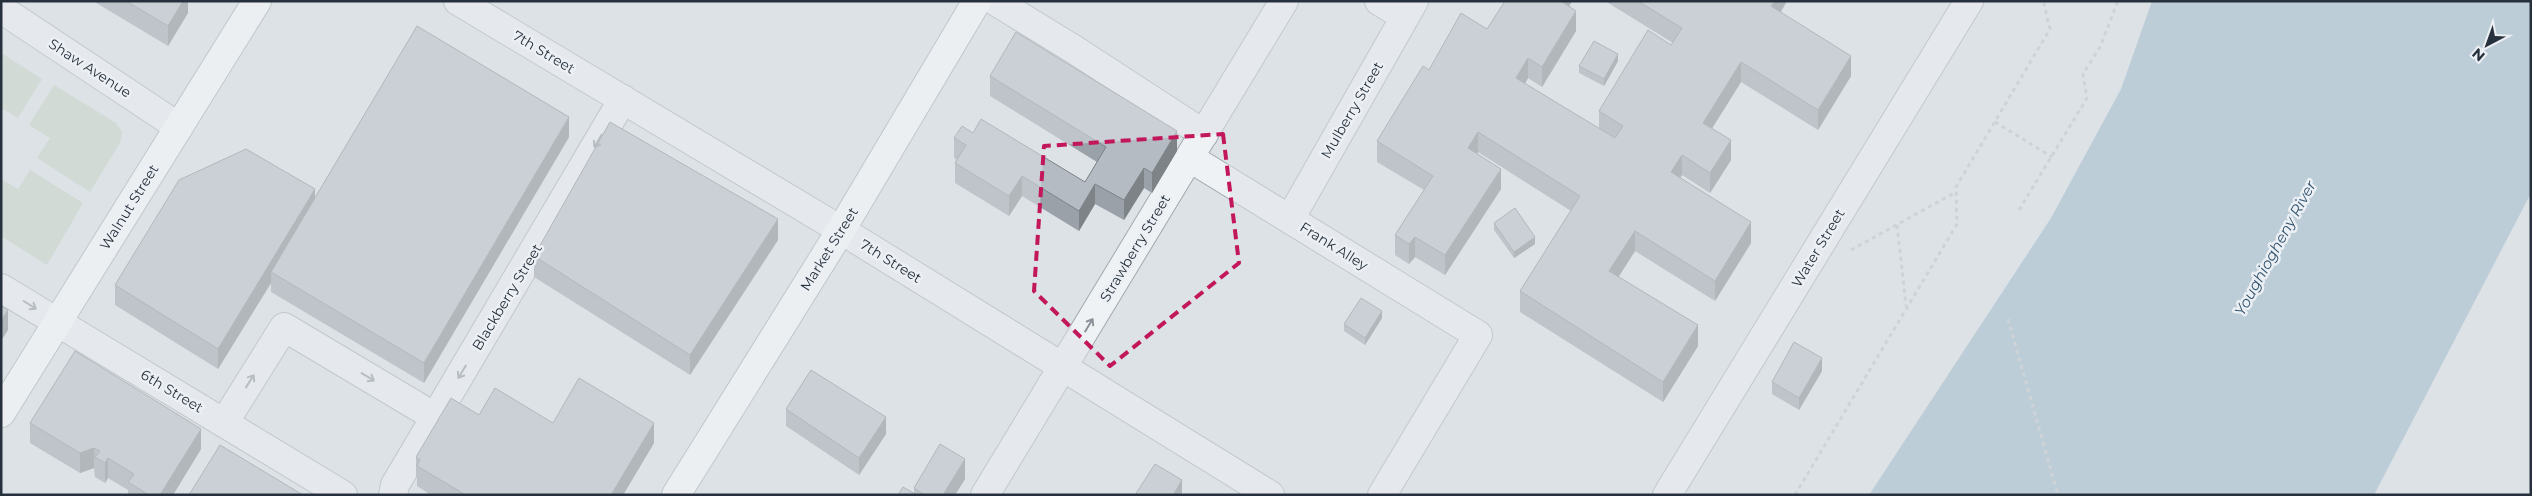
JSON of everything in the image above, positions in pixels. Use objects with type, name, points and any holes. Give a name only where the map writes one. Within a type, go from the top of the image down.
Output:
[{"type":"main road","name":"Walnut Street","points":[[1,413],[257,1]]},
{"type":"main road","name":"Market Street","points":[[676,495],[841,230],[978,1]]},
{"type":"street","name":"7th Street","points":[[458,1],[841,230],[1270,495]]},
{"type":"street","points":[[995,1],[1075,50],[1204,134]]},
{"type":"street","name":"Strawberry Street","points":[[985,495],[1284,1]]},
{"type":"street","points":[[1379,1],[1410,9]]},
{"type":"street","name":"Water Street","points":[[1667,495],[1969,1]]},
{"type":"street","name":"Shaw Avenue","points":[[1,9],[179,127]]},
{"type":"street","name":"Mulberry Street","points":[[1290,219],[1410,9]]},
{"type":"street","name":"Blackberry Street","points":[[393,495],[395,486],[435,417],[623,100]]},
{"type":"street","name":"Frank Alley","points":[[1190,158],[1478,335],[1382,495]]},
{"type":"street","name":"6th Street","points":[[1,288],[343,495]]},
{"type":"street","points":[[224,423],[284,327],[435,417]]},
{"type":"path","points":[[1795,495],[1957,224],[1956,187],[2050,29],[2044,4],[2046,1]]},
{"type":"path","points":[[2019,210],[2087,98],[2083,74],[2100,48],[2118,1]]},
{"type":"path","points":[[1995,122],[2052,157]]},
{"type":"path","points":[[1844,254],[1956,192]]},
{"type":"path","points":[[1897,224],[1906,307]]},
{"type":"path","points":[[2008,319],[2058,495]]},
{"type":"highlighted area","points":[[1223,134],[1239,263],[1110,366],[1034,291],[1044,146]]},
{"type":"green space","points":[[1,53],[42,79],[18,118],[1,108]]},
{"type":"green space","points":[[54,85],[116,123],[122,132],[121,141],[90,192],[37,158],[50,138],[29,125]]},
{"type":"green space","points":[[30,170],[83,203],[47,265],[1,236],[1,179],[18,189]]},
{"type":"water","name":"Youghiogheny River","points":[[2152,1],[2531,1],[2531,193],[2374,495],[1869,495],[2051,218],[2121,89]]},
{"type":"building","points":[[126,1],[183,1],[168,26]]},
{"type":"building","points":[[1505,1],[1561,1],[1576,11],[1542,67],[1528,58],[1516,78],[1615,138],[1623,126],[1599,111],[1648,30],[1671,45],[1682,28],[1638,1],[1775,1],[1771,6],[1851,56],[1818,110],[1741,62],[1703,123],[1731,140],[1710,173],[1682,155],[1671,172],[1751,222],[1715,281],[1635,231],[1609,271],[1698,325],[1663,382],[1520,291],[1580,196],[1478,132],[1468,148],[1501,169],[1445,255],[1415,237],[1409,244],[1395,235],[1433,176],[1377,141],[1423,66],[1429,70],[1461,13],[1487,29]]},
{"type":"building","points":[[417,26],[569,117],[424,363],[271,272]]},
{"type":"building","points":[[1016,32],[1177,131],[1152,173],[1144,168],[1124,200],[1095,184],[1079,211],[1022,176],[1009,196],[955,163],[966,145],[954,138],[962,126],[973,133],[981,119],[1085,182],[1106,147],[990,76]]},
{"type":"building","points":[[1594,41],[1618,54],[1604,79],[1579,66]]},
{"type":"building","points":[[610,122],[778,219],[690,355],[534,256]]},
{"type":"building","points":[[246,149],[315,189],[218,349],[115,285],[179,180]]},
{"type":"building","points":[[1515,208],[1535,237],[1514,252],[1494,223]]},
{"type":"building","points":[[1361,298],[1382,311],[1365,338],[1344,324]]},
{"type":"building","points":[[1,306],[8,310],[1,321]]},
{"type":"building","points":[[1794,342],[1822,358],[1799,398],[1772,382]]},
{"type":"building","points":[[75,351],[201,429],[160,495],[149,495],[128,482],[134,474],[108,458],[105,463],[95,457],[100,451],[94,448],[80,453],[30,423]]},
{"type":"building","points":[[811,370],[886,417],[859,458],[786,409]]},
{"type":"building","points":[[579,378],[654,423],[611,495],[466,495],[417,466],[420,460],[416,457],[451,398],[479,415],[495,388],[553,423]]},
{"type":"building","points":[[940,444],[965,459],[943,495],[925,495],[914,488]]},
{"type":"building","points":[[220,445],[303,495],[189,495]]},
{"type":"building","points":[[1155,464],[1182,480],[1173,495],[1135,495]]},
{"type":"building","points":[[903,487],[917,495],[898,495]]}]
